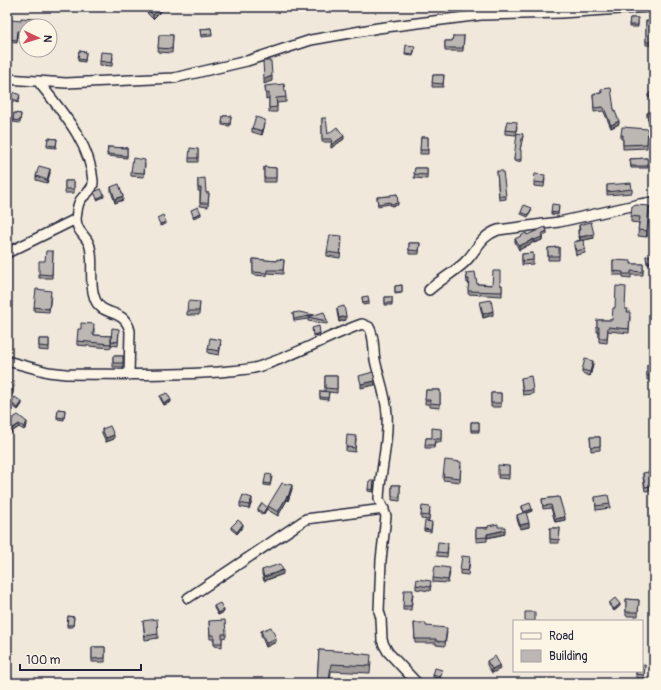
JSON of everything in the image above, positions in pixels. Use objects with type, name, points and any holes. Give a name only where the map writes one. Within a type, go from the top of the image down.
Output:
[{"type":"street","points":[[7,80],[66,82],[174,78],[247,61],[311,40],[378,28],[481,15],[561,13],[650,7]]},
{"type":"street","points":[[38,81],[82,141],[89,163],[93,182],[92,189],[83,196],[79,203],[76,219],[78,229],[90,246],[93,295],[97,305],[121,316],[129,325],[129,375]]},
{"type":"street","points":[[429,290],[464,263],[482,240],[489,234],[498,230],[559,222],[654,202]]},
{"type":"street","points":[[7,252],[76,219]]},
{"type":"street","points":[[7,361],[48,372],[66,374],[129,375],[240,370],[260,366],[305,348],[339,332],[362,324],[369,327],[374,342],[375,359],[387,405],[387,428],[379,499],[386,516],[381,560],[379,611],[381,618],[382,640],[388,652],[417,683]]},
{"type":"street","points":[[188,598],[306,519],[384,509]]},
{"type":"building","points":[[145,7],[161,7],[153,15]]},
{"type":"building","points":[[630,18],[638,18],[638,25],[629,25]]},
{"type":"building","points":[[11,20],[18,21],[17,40],[7,39],[8,28],[10,28]]},
{"type":"building","points":[[646,21],[652,21],[652,23],[654,23],[652,42],[646,42]]},
{"type":"building","points":[[211,28],[212,34],[201,35],[200,29]]},
{"type":"building","points":[[159,35],[173,35],[172,49],[158,48]]},
{"type":"building","points":[[453,36],[464,36],[463,48],[445,48],[445,41],[452,41]]},
{"type":"building","points":[[406,45],[415,46],[413,54],[405,53]]},
{"type":"building","points":[[79,51],[86,52],[85,60],[78,59]]},
{"type":"building","points":[[101,52],[113,53],[112,63],[100,61]]},
{"type":"building","points":[[263,61],[271,61],[272,76],[264,79]]},
{"type":"building","points":[[433,75],[444,75],[443,84],[432,83]]},
{"type":"building","points":[[284,84],[286,97],[276,98],[277,107],[269,108],[269,93],[266,94],[265,86]]},
{"type":"building","points":[[611,88],[614,109],[619,121],[611,125],[603,107],[594,108],[593,94],[602,93],[601,89]]},
{"type":"building","points":[[652,90],[654,91],[654,100],[648,95]]},
{"type":"building","points":[[13,92],[20,95],[18,101],[10,98]]},
{"type":"building","points":[[654,110],[654,119],[650,121],[647,113]]},
{"type":"building","points":[[14,113],[21,114],[20,121],[13,120]]},
{"type":"building","points":[[223,116],[231,116],[230,124],[222,123]]},
{"type":"building","points":[[256,117],[265,120],[262,131],[252,128]]},
{"type":"building","points":[[322,118],[326,118],[328,134],[337,127],[344,136],[331,145],[332,139],[322,139]]},
{"type":"building","points":[[507,121],[517,122],[516,131],[505,130]]},
{"type":"building","points":[[622,127],[648,129],[647,144],[623,145],[623,135],[621,135]]},
{"type":"building","points":[[517,133],[523,134],[520,150],[521,159],[518,160],[514,159]]},
{"type":"building","points":[[421,137],[428,137],[428,150],[420,150]]},
{"type":"building","points":[[48,138],[57,139],[56,146],[47,145]]},
{"type":"building","points":[[108,147],[127,148],[127,156],[107,154]]},
{"type":"building","points":[[190,148],[198,149],[198,158],[189,158]]},
{"type":"building","points":[[133,158],[145,160],[144,173],[131,172]]},
{"type":"building","points":[[647,158],[648,166],[631,166],[630,159]]},
{"type":"building","points":[[39,166],[50,169],[47,180],[36,176]]},
{"type":"building","points":[[264,167],[276,168],[276,178],[264,178]]},
{"type":"building","points":[[415,168],[427,168],[427,175],[414,174]]},
{"type":"building","points":[[497,171],[503,171],[506,196],[499,196]]},
{"type":"building","points":[[535,174],[545,175],[544,183],[534,182]]},
{"type":"building","points":[[205,178],[206,193],[209,193],[208,203],[200,203],[201,188],[198,188],[198,179]]},
{"type":"building","points":[[65,181],[74,181],[74,189],[65,189]]},
{"type":"building","points":[[631,183],[632,189],[607,192],[607,185]]},
{"type":"building","points":[[119,184],[123,196],[115,199],[111,187]]},
{"type":"building","points":[[101,189],[104,195],[97,199],[94,192]]},
{"type":"building","points":[[397,194],[398,203],[391,204],[390,202],[378,204],[377,197]]},
{"type":"building","points":[[552,204],[559,205],[558,213],[551,212]]},
{"type":"building","points":[[524,205],[532,208],[528,215],[521,212]]},
{"type":"building","points":[[632,206],[649,206],[647,231],[638,230],[640,217],[631,216]]},
{"type":"building","points":[[198,207],[201,213],[193,216],[191,210]]},
{"type":"building","points":[[163,215],[166,222],[160,224],[157,218]]},
{"type":"building","points":[[591,222],[594,234],[580,237],[578,230],[580,230],[579,225]]},
{"type":"building","points":[[545,227],[547,231],[541,234],[542,237],[519,246],[515,239],[526,233],[527,235]]},
{"type":"building","points":[[330,235],[342,236],[340,254],[327,252]]},
{"type":"building","points":[[583,240],[585,249],[576,251],[574,242]]},
{"type":"building","points":[[409,243],[420,243],[419,251],[409,250]]},
{"type":"building","points":[[559,247],[559,256],[548,256],[548,248]]},
{"type":"building","points":[[46,251],[53,251],[52,275],[39,274],[39,261],[45,261]]},
{"type":"building","points":[[533,253],[533,260],[522,261],[522,254]]},
{"type":"building","points":[[654,255],[654,261],[647,262],[646,256]]},
{"type":"building","points":[[253,259],[277,261],[277,259],[284,260],[283,270],[267,270],[267,273],[253,272]]},
{"type":"building","points":[[613,260],[631,261],[631,264],[643,264],[643,272],[631,271],[631,274],[623,274],[623,272],[613,271]]},
{"type":"building","points":[[493,271],[500,271],[500,285],[502,285],[502,292],[468,291],[469,279],[467,279],[466,273],[475,272],[477,284],[492,285]]},
{"type":"building","points":[[402,285],[402,292],[395,292],[395,286]]},
{"type":"building","points":[[616,286],[626,287],[625,309],[628,309],[627,312],[630,312],[629,329],[608,327],[607,338],[599,338],[599,327],[597,327],[597,320],[612,320],[613,308],[615,308]]},
{"type":"building","points":[[36,289],[51,291],[49,309],[34,307]]},
{"type":"building","points":[[368,296],[369,302],[363,303],[362,297]]},
{"type":"building","points":[[385,297],[392,297],[392,303],[385,303]]},
{"type":"building","points":[[491,300],[493,311],[483,314],[480,302]]},
{"type":"building","points":[[188,301],[200,302],[199,311],[187,311]]},
{"type":"building","points":[[344,306],[346,316],[339,318],[337,308]]},
{"type":"building","points":[[299,312],[314,315],[294,319],[293,313]]},
{"type":"building","points":[[324,312],[327,321],[308,317]]},
{"type":"building","points":[[81,323],[94,324],[93,335],[111,336],[111,344],[77,341],[78,329],[81,329]]},
{"type":"building","points":[[319,326],[320,333],[313,335],[312,328]]},
{"type":"building","points":[[112,328],[119,329],[118,342],[111,341]]},
{"type":"building","points":[[210,338],[221,340],[219,351],[208,349]]},
{"type":"building","points":[[39,339],[49,339],[49,347],[39,346]]},
{"type":"building","points":[[113,356],[123,356],[123,363],[113,363]]},
{"type":"building","points":[[585,359],[593,361],[590,372],[582,370]]},
{"type":"building","points":[[647,365],[654,365],[654,376],[647,376]]},
{"type":"building","points":[[373,372],[375,381],[361,384],[359,376]]},
{"type":"building","points":[[325,376],[337,376],[337,389],[325,388]]},
{"type":"building","points":[[531,376],[533,390],[523,391],[521,378]]},
{"type":"building","points":[[7,381],[14,381],[13,391],[7,390]]},
{"type":"building","points":[[426,390],[440,390],[440,404],[430,403],[430,400],[425,400]]},
{"type":"building","points":[[320,391],[329,392],[328,398],[320,397]]},
{"type":"building","points":[[167,393],[171,400],[164,403],[160,396]]},
{"type":"building","points":[[491,393],[501,393],[501,403],[491,403]]},
{"type":"building","points":[[15,397],[22,402],[18,408],[11,403]]},
{"type":"building","points":[[58,409],[65,410],[64,418],[57,417]]},
{"type":"building","points":[[18,415],[27,422],[24,427],[19,424],[10,430],[7,422]]},
{"type":"building","points":[[471,422],[479,422],[479,430],[471,430]]},
{"type":"building","points":[[110,426],[114,435],[106,438],[102,429]]},
{"type":"building","points":[[432,428],[441,429],[441,439],[435,439],[434,445],[425,445],[426,438],[432,438]]},
{"type":"building","points":[[347,435],[356,436],[355,448],[346,447]]},
{"type":"building","points":[[590,437],[600,437],[600,446],[591,447]]},
{"type":"building","points":[[445,460],[461,462],[460,478],[443,476]]},
{"type":"building","points":[[498,465],[509,466],[509,475],[498,475]]},
{"type":"building","points":[[649,472],[652,486],[645,487],[643,473]]},
{"type":"building","points":[[266,474],[272,475],[270,484],[264,483]]},
{"type":"building","points":[[369,481],[374,481],[373,490],[368,489]]},
{"type":"building","points":[[282,483],[292,485],[288,497],[287,496],[278,512],[268,506]]},
{"type":"building","points":[[392,485],[400,485],[400,497],[392,496]]},
{"type":"building","points":[[243,495],[252,498],[249,505],[240,503]]},
{"type":"building","points":[[608,495],[610,504],[596,506],[595,497]]},
{"type":"building","points":[[559,497],[565,517],[555,519],[551,505],[543,506],[542,499]]},
{"type":"building","points":[[262,503],[267,507],[263,513],[258,509]]},
{"type":"building","points":[[530,503],[532,509],[524,512],[522,506]]},
{"type":"building","points":[[422,506],[430,507],[429,516],[421,515]]},
{"type":"building","points":[[526,512],[529,523],[520,525],[517,515]]},
{"type":"building","points":[[238,520],[243,524],[237,532],[231,527]]},
{"type":"building","points":[[425,521],[432,522],[431,530],[424,529]]},
{"type":"building","points":[[498,524],[498,527],[505,527],[505,530],[487,534],[487,537],[476,538],[476,528],[488,528],[488,526]]},
{"type":"building","points":[[550,528],[560,528],[559,540],[550,539]]},
{"type":"building","points":[[438,542],[448,543],[447,553],[437,552]]},
{"type":"building","points":[[462,556],[470,557],[468,571],[460,570]]},
{"type":"building","points":[[280,564],[283,570],[264,577],[262,570]]},
{"type":"building","points":[[435,566],[450,568],[448,580],[433,578]]},
{"type":"building","points":[[417,579],[431,581],[430,587],[416,585]]},
{"type":"building","points":[[404,590],[413,590],[411,606],[403,606]]},
{"type":"building","points":[[615,598],[620,604],[614,609],[609,603]]},
{"type":"building","points":[[626,599],[639,600],[638,612],[626,612]]},
{"type":"building","points":[[220,603],[224,610],[218,613],[214,606]]},
{"type":"building","points":[[525,612],[535,612],[535,620],[525,620]]},
{"type":"building","points":[[68,616],[74,617],[73,625],[67,625]]},
{"type":"building","points":[[157,619],[158,634],[145,636],[143,621]]},
{"type":"building","points":[[225,620],[226,634],[222,634],[222,643],[214,643],[214,635],[210,635],[209,621]]},
{"type":"building","points":[[414,623],[426,623],[426,626],[447,628],[445,642],[436,641],[436,639],[415,639]]},
{"type":"building","points":[[271,627],[276,638],[266,643],[261,631]]},
{"type":"building","points":[[92,647],[105,647],[105,658],[92,659]]},
{"type":"building","points":[[319,650],[354,652],[371,655],[370,666],[331,664],[329,683],[317,683]]},
{"type":"building","points":[[495,656],[500,665],[492,669],[487,661]]},
{"type":"building","points":[[643,665],[645,665],[644,675],[636,674],[636,672],[643,672]]},
{"type":"building","points":[[435,668],[442,670],[440,677],[433,675]]},
{"type":"building","points":[[144,682],[144,683],[133,683]]}]
